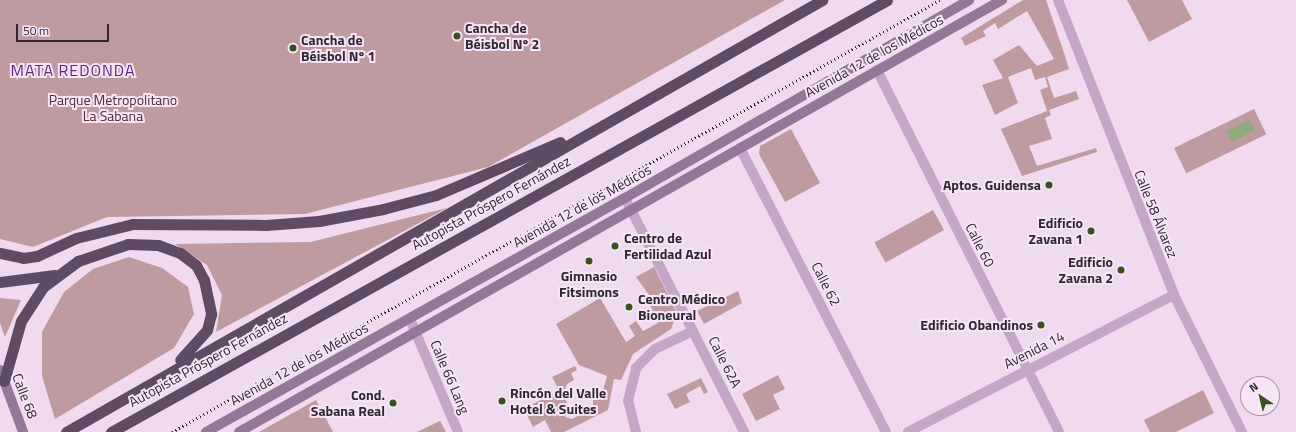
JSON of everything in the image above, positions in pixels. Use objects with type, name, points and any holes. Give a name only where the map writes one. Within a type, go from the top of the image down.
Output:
[{"type":"highway","name":"Autopista Próspero Fernández","points":[[66,432],[822,0]]},
{"type":"highway","name":"Autopista Próspero Fernández","points":[[111,432],[887,0]]},
{"type":"highway","points":[[0,253],[23,258],[37,256],[76,238],[133,224],[266,225],[318,221],[383,209],[436,195],[493,173],[633,108]]},
{"type":"highway","points":[[4,381],[21,321],[43,287],[59,274],[101,250],[128,244],[158,245],[180,253],[196,265],[204,280],[211,314],[200,342],[119,402]]},
{"type":"highway","points":[[0,282],[22,282],[59,274]]},
{"type":"main road","name":"Avenida 12 de los Médicos","points":[[206,432],[625,198],[969,0]]},
{"type":"main road","name":"Avenida 12 de los Médicos","points":[[239,432],[1002,0]]},
{"type":"main road","name":"Calle 68","points":[[0,370],[21,428]]},
{"type":"street","name":"Calle 58 Álvarez","points":[[1058,0],[1174,295],[1242,432]]},
{"type":"street","name":"Calle 60","points":[[877,70],[1059,432]]},
{"type":"street","name":"Calle 62","points":[[740,148],[886,432]]},
{"type":"street","name":"Calle 62A","points":[[625,198],[694,331],[744,432]]},
{"type":"street","name":"Avenida 14","points":[[908,432],[1174,295]]},
{"type":"street","name":"Calle 66 Lang","points":[[410,319],[458,432]]},
{"type":"street","points":[[636,432],[629,408],[630,383],[643,358],[694,331]]},
{"type":"green space","name":"Parque Metropolitano La Sabana","points":[[0,0],[785,0],[488,167],[305,214],[107,217],[33,247],[0,239]]},
{"type":"green space","points":[[1023,0],[1046,0],[1065,56],[1069,69],[1047,77],[1054,98],[1076,91],[1079,99],[1049,110],[1051,115],[1045,118],[1052,139],[1029,146],[1037,166],[1096,148],[1097,152],[1022,176],[1001,129],[1047,111],[1040,90],[1048,87],[1045,77],[1035,80],[1031,68],[1008,77],[1018,103],[995,115],[982,85],[1003,78],[993,60],[1019,45],[1037,66],[1054,59],[1027,11],[998,29],[995,23],[983,31],[986,36],[965,46],[961,38]]},
{"type":"green space","points":[[1127,0],[1182,0],[1192,19],[1149,42]]},
{"type":"green space","points":[[1254,109],[1266,134],[1186,173],[1174,148]]},
{"type":"green space","points":[[791,129],[820,183],[785,202],[759,154],[760,146]]},
{"type":"green space","points":[[447,208],[216,332],[222,295],[207,265],[175,244],[311,242]]},
{"type":"green space","points":[[933,210],[944,230],[886,263],[874,242]]},
{"type":"green space","points":[[129,257],[162,268],[188,287],[194,314],[174,348],[55,419],[42,376],[42,332],[64,292],[93,269]]},
{"type":"green space","points":[[654,267],[677,313],[671,329],[633,354],[621,380],[614,379],[608,410],[564,432],[551,432],[545,420],[533,427],[524,409],[559,390],[552,377],[575,366],[577,370],[571,373],[574,380],[567,384],[563,394],[569,407],[565,417],[572,419],[593,408],[593,392],[602,394],[607,376],[579,365],[556,324],[600,298],[626,342],[635,336],[629,326],[636,321],[643,331],[658,323],[649,302],[652,299],[636,277]]},
{"type":"green space","points":[[738,291],[742,303],[704,324],[697,311]]},
{"type":"green space","points":[[0,298],[21,300],[5,337],[0,323]]},
{"type":"green space","points":[[778,375],[785,389],[773,395],[780,409],[756,421],[742,394]]},
{"type":"green space","points":[[701,378],[708,392],[704,394],[700,386],[686,394],[690,402],[675,409],[667,394]]},
{"type":"green space","points":[[1203,390],[1214,413],[1176,432],[1150,432],[1144,420]]},
{"type":"green space","points":[[316,400],[333,432],[259,432]]},
{"type":"green space","points":[[440,421],[446,432],[417,432]]},
{"type":"shaded area","points":[[1250,120],[1255,131],[1231,142],[1226,131]]},
{"type":"railway","points":[[172,432],[940,0]]},
{"type":"place","name":"Cancha de Béisbol Nº 2","points":[[457,36]]},
{"type":"place","name":"Cancha de Béisbol Nº 1","points":[[293,48]]},
{"type":"place","name":"Aptos. Guidensa","points":[[1049,185]]},
{"type":"place","name":"Edificio Zavana 1","points":[[1091,231]]},
{"type":"place","name":"Centro de Fertilidad Azul","points":[[615,246]]},
{"type":"place","name":"Gimnasio Fitsimons","points":[[589,261]]},
{"type":"place","name":"Edificio Zavana 2","points":[[1121,270]]},
{"type":"place","name":"Centro Médico Bioneural","points":[[629,307]]},
{"type":"place","name":"Edificio Obandinos","points":[[1041,325]]},
{"type":"place","name":"Rincón del Valle Hotel & Suites","points":[[502,401]]},
{"type":"place","name":"Cond. Sabana Real","points":[[393,403]]},
{"type":"district","name":"MATA REDONDA","points":[[73,70]]}]
